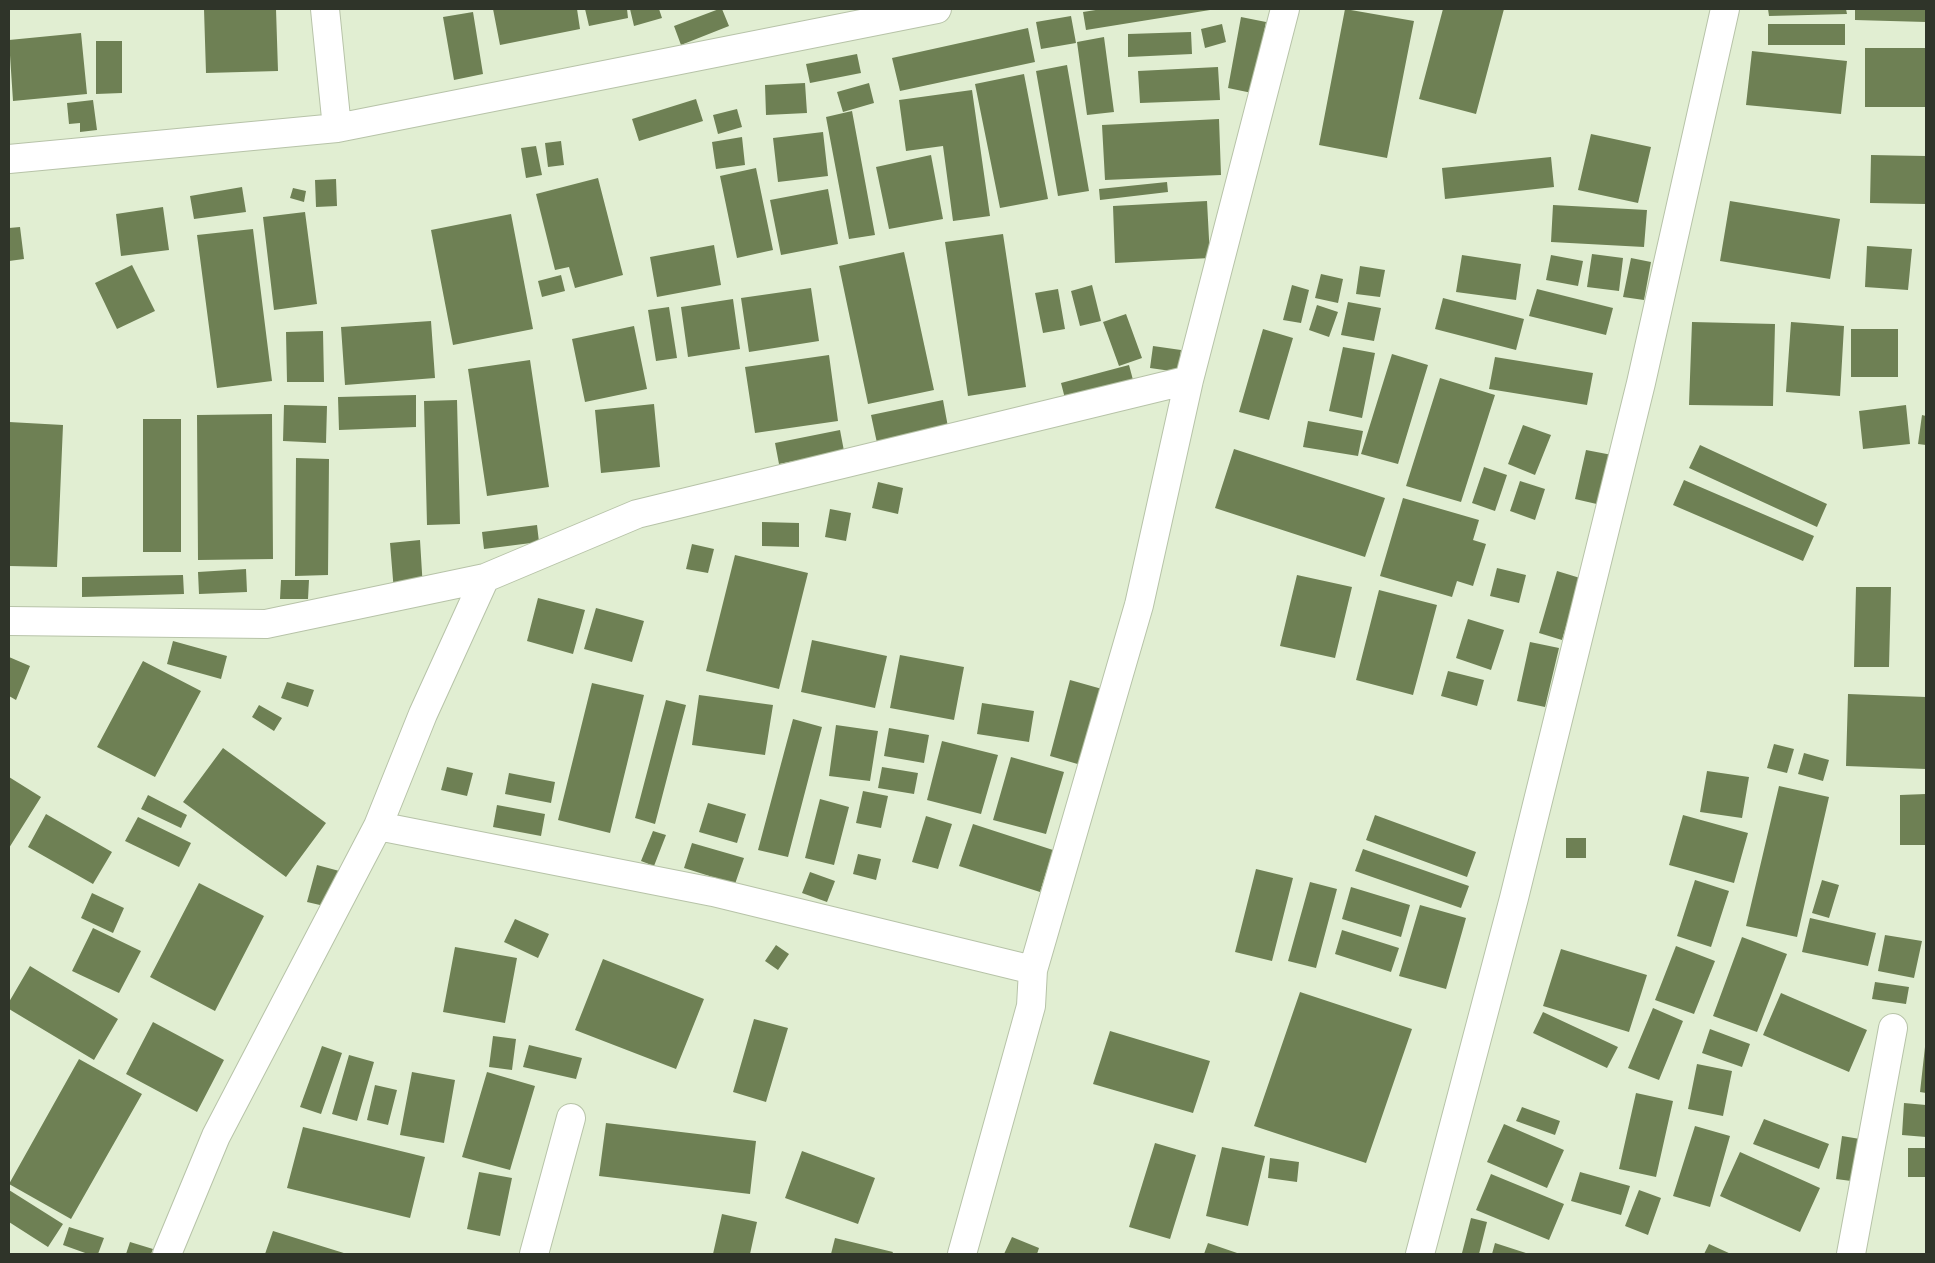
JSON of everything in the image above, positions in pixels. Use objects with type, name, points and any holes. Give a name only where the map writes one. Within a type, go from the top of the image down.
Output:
[{"type":"street","points":[[326,9],[337,128]]},
{"type":"street","points":[[9,159],[337,128],[937,9]]},
{"type":"street","points":[[962,1254],[1031,1006],[1033,970],[1139,605],[1189,380],[1285,9]]},
{"type":"street","points":[[1420,1254],[1514,898],[1634,412],[1725,9]]},
{"type":"street","points":[[9,621],[266,624],[485,578],[638,514],[1189,380]]},
{"type":"street","points":[[167,1254],[216,1136],[378,826],[424,714],[485,578]]},
{"type":"street","points":[[378,826],[713,892],[1033,970]]},
{"type":"street","points":[[1851,1254],[1893,1028]]},
{"type":"street","points":[[534,1254],[571,1118]]},
{"type":"building","points":[[204,9],[276,9],[278,71],[206,73]]},
{"type":"building","points":[[493,9],[577,9],[580,29],[500,45]]},
{"type":"building","points":[[585,9],[627,9],[628,18],[589,26]]},
{"type":"building","points":[[630,9],[659,9],[662,18],[634,26]]},
{"type":"building","points":[[722,9],[729,26],[681,45],[674,26]]},
{"type":"building","points":[[1102,9],[1210,10],[1086,30],[1083,12]]},
{"type":"building","points":[[1345,9],[1414,21],[1387,158],[1319,145]]},
{"type":"building","points":[[1443,9],[1504,9],[1476,114],[1419,99]]},
{"type":"building","points":[[1768,9],[1846,9],[1847,14],[1769,16]]},
{"type":"building","points":[[1855,9],[1926,9],[1926,22],[1855,20]]},
{"type":"building","points":[[473,12],[483,74],[454,80],[443,17]]},
{"type":"building","points":[[1071,16],[1076,43],[1041,49],[1036,22]]},
{"type":"building","points":[[1241,17],[1266,22],[1252,93],[1228,88]]},
{"type":"building","points":[[1222,24],[1226,42],[1205,48],[1201,29]]},
{"type":"building","points":[[1768,24],[1845,24],[1845,45],[1768,45]]},
{"type":"building","points":[[1028,28],[1035,62],[900,91],[892,58]]},
{"type":"building","points":[[1191,32],[1192,54],[1128,57],[1128,34]]},
{"type":"building","points":[[81,33],[87,94],[13,101],[9,40]]},
{"type":"building","points":[[1104,37],[1114,112],[1087,115],[1077,42]]},
{"type":"building","points":[[96,41],[122,41],[122,93],[96,94]]},
{"type":"building","points":[[1865,48],[1926,48],[1926,107],[1865,107]]},
{"type":"building","points":[[1752,51],[1847,61],[1841,114],[1746,105]]},
{"type":"building","points":[[857,54],[861,73],[810,83],[806,64]]},
{"type":"building","points":[[1067,65],[1089,191],[1058,196],[1036,71]]},
{"type":"building","points":[[1218,67],[1220,100],[1140,103],[1138,71]]},
{"type":"building","points":[[1024,74],[1048,199],[1000,208],[975,84]]},
{"type":"building","points":[[805,83],[807,113],[766,115],[765,85]]},
{"type":"building","points":[[869,83],[874,103],[843,112],[837,92]]},
{"type":"building","points":[[972,90],[990,216],[953,221],[943,146],[906,151],[899,100]]},
{"type":"building","points":[[696,99],[703,121],[639,141],[632,119]]},
{"type":"building","points":[[93,100],[97,130],[80,132],[80,123],[69,124],[67,103]]},
{"type":"building","points":[[737,109],[742,127],[718,134],[713,115]]},
{"type":"building","points":[[852,111],[875,235],[849,239],[826,117]]},
{"type":"building","points":[[1219,119],[1221,175],[1105,180],[1102,125]]},
{"type":"building","points":[[823,132],[828,176],[778,182],[773,138]]},
{"type":"building","points":[[1591,134],[1651,147],[1638,203],[1578,190]]},
{"type":"building","points":[[742,137],[745,165],[716,169],[712,142]]},
{"type":"building","points":[[561,141],[564,165],[548,167],[545,143]]},
{"type":"building","points":[[536,146],[542,175],[526,178],[521,148]]},
{"type":"building","points":[[931,155],[943,219],[889,229],[876,167]]},
{"type":"building","points":[[1871,155],[1926,156],[1926,204],[1870,203]]},
{"type":"building","points":[[1551,157],[1554,187],[1445,199],[1442,168]]},
{"type":"building","points":[[756,168],[773,250],[737,258],[720,176]]},
{"type":"building","points":[[598,178],[623,275],[575,288],[569,267],[555,270],[536,194]]},
{"type":"building","points":[[336,179],[337,206],[316,207],[315,180]]},
{"type":"building","points":[[1167,182],[1168,192],[1100,200],[1099,189]]},
{"type":"building","points":[[242,187],[246,212],[194,219],[190,196]]},
{"type":"building","points":[[293,188],[306,191],[304,202],[290,198]]},
{"type":"building","points":[[828,189],[838,244],[781,255],[770,200]]},
{"type":"building","points":[[1207,201],[1210,258],[1115,263],[1113,206]]},
{"type":"building","points":[[1730,201],[1840,219],[1830,279],[1720,261]]},
{"type":"building","points":[[1553,205],[1647,210],[1644,247],[1551,242]]},
{"type":"building","points":[[163,207],[169,250],[121,256],[116,214]]},
{"type":"building","points":[[305,212],[317,304],[274,310],[263,217]]},
{"type":"building","points":[[511,214],[533,329],[453,345],[431,230]]},
{"type":"building","points":[[20,227],[24,259],[9,261],[9,228]]},
{"type":"building","points":[[253,229],[272,381],[217,388],[197,235]]},
{"type":"building","points":[[1003,234],[1026,387],[968,396],[945,242]]},
{"type":"building","points":[[714,245],[721,285],[657,297],[650,257]]},
{"type":"building","points":[[1867,246],[1912,249],[1908,290],[1865,287]]},
{"type":"building","points":[[904,252],[934,390],[868,404],[839,266]]},
{"type":"building","points":[[1592,254],[1623,258],[1619,291],[1587,287]]},
{"type":"building","points":[[1462,255],[1521,264],[1516,300],[1456,292]]},
{"type":"building","points":[[1551,255],[1583,261],[1578,286],[1546,280]]},
{"type":"building","points":[[1631,258],[1651,262],[1644,300],[1623,297]]},
{"type":"building","points":[[132,265],[155,311],[117,329],[95,283]]},
{"type":"building","points":[[1360,266],[1385,270],[1380,297],[1356,294]]},
{"type":"building","points":[[1321,274],[1343,279],[1338,303],[1315,298]]},
{"type":"building","points":[[561,275],[565,291],[542,297],[538,281]]},
{"type":"building","points":[[1092,285],[1101,321],[1080,326],[1071,291]]},
{"type":"building","points":[[1292,285],[1309,290],[1301,323],[1283,320]]},
{"type":"building","points":[[811,288],[819,341],[749,352],[741,298]]},
{"type":"building","points":[[1058,289],[1065,329],[1043,333],[1035,293]]},
{"type":"building","points":[[1537,289],[1613,308],[1606,335],[1529,316]]},
{"type":"building","points":[[1443,298],[1524,319],[1516,350],[1435,329]]},
{"type":"building","points":[[733,299],[740,349],[688,357],[681,307]]},
{"type":"building","points":[[1348,302],[1381,308],[1374,341],[1341,335]]},
{"type":"building","points":[[1317,305],[1338,312],[1329,337],[1309,330]]},
{"type":"building","points":[[669,307],[677,358],[656,361],[648,310]]},
{"type":"building","points":[[1126,314],[1142,358],[1119,366],[1103,322]]},
{"type":"building","points":[[431,321],[435,378],[345,385],[341,327]]},
{"type":"building","points":[[1692,322],[1775,324],[1773,406],[1689,405]]},
{"type":"building","points":[[1791,322],[1844,326],[1840,396],[1786,392]]},
{"type":"building","points":[[634,326],[647,389],[585,402],[572,339]]},
{"type":"building","points":[[1263,329],[1293,338],[1269,420],[1239,412]]},
{"type":"building","points":[[1851,329],[1898,329],[1898,377],[1851,377]]},
{"type":"building","points":[[323,331],[324,382],[287,382],[286,332]]},
{"type":"building","points":[[1153,346],[1181,350],[1178,372],[1150,368]]},
{"type":"building","points":[[1343,347],[1375,353],[1362,418],[1329,411]]},
{"type":"building","points":[[1392,354],[1428,365],[1398,464],[1361,454]]},
{"type":"building","points":[[829,355],[838,421],[755,433],[745,367]]},
{"type":"building","points":[[1495,357],[1593,373],[1587,405],[1489,389]]},
{"type":"building","points":[[530,360],[549,487],[487,496],[468,369]]},
{"type":"building","points":[[1129,365],[1136,391],[1068,410],[1061,383]]},
{"type":"building","points":[[1440,378],[1495,395],[1461,502],[1406,486]]},
{"type":"building","points":[[416,395],[416,427],[339,430],[338,397]]},
{"type":"building","points":[[457,400],[460,524],[427,525],[424,401]]},
{"type":"building","points":[[943,400],[948,427],[877,443],[871,415]]},
{"type":"building","points":[[654,404],[660,467],[601,473],[595,410]]},
{"type":"building","points":[[284,405],[327,406],[326,443],[283,441]]},
{"type":"building","points":[[1906,405],[1910,444],[1863,449],[1859,411]]},
{"type":"building","points":[[272,414],[273,559],[198,560],[197,415]]},
{"type":"building","points":[[1922,415],[1926,416],[1926,445],[1918,444]]},
{"type":"building","points":[[143,419],[181,419],[181,552],[143,552]]},
{"type":"building","points":[[1308,421],[1363,431],[1358,456],[1303,447]]},
{"type":"building","points":[[9,422],[63,425],[57,567],[9,566]]},
{"type":"building","points":[[1523,425],[1551,435],[1535,475],[1508,464]]},
{"type":"building","points":[[840,430],[844,451],[779,464],[775,443]]},
{"type":"building","points":[[1700,445],[1827,504],[1817,527],[1689,468]]},
{"type":"building","points":[[1234,449],[1385,498],[1365,557],[1215,508]]},
{"type":"building","points":[[1586,450],[1612,455],[1601,505],[1575,499]]},
{"type":"building","points":[[296,458],[329,459],[328,575],[295,576]]},
{"type":"building","points":[[1484,467],[1507,475],[1495,511],[1472,503]]},
{"type":"building","points":[[1684,480],[1814,536],[1803,561],[1673,505]]},
{"type":"building","points":[[1520,481],[1545,489],[1535,520],[1510,511]]},
{"type":"building","points":[[878,482],[903,488],[898,514],[872,508]]},
{"type":"building","points":[[1403,498],[1479,520],[1473,540],[1486,544],[1473,586],[1457,581],[1452,597],[1380,576]]},
{"type":"building","points":[[830,509],[851,513],[846,541],[825,537]]},
{"type":"building","points":[[762,522],[799,523],[799,547],[762,546]]},
{"type":"building","points":[[537,525],[539,542],[484,549],[482,532]]},
{"type":"building","points":[[420,540],[423,589],[394,592],[390,543]]},
{"type":"building","points":[[692,544],[714,549],[708,573],[686,569]]},
{"type":"building","points":[[735,555],[808,573],[779,689],[706,671]]},
{"type":"building","points":[[1497,568],[1526,575],[1519,603],[1490,596]]},
{"type":"building","points":[[246,569],[247,592],[199,594],[198,572]]},
{"type":"building","points":[[1557,571],[1580,578],[1562,640],[1539,633]]},
{"type":"building","points":[[183,575],[184,594],[82,597],[82,577]]},
{"type":"building","points":[[1297,575],[1352,587],[1335,658],[1280,646]]},
{"type":"building","points":[[281,580],[309,580],[308,599],[280,599]]},
{"type":"building","points":[[1856,587],[1891,587],[1889,667],[1854,667]]},
{"type":"building","points":[[1379,590],[1437,605],[1413,695],[1356,680]]},
{"type":"building","points":[[538,598],[585,610],[573,654],[527,641]]},
{"type":"building","points":[[596,608],[644,621],[632,662],[584,649]]},
{"type":"building","points":[[1468,619],[1504,630],[1491,670],[1456,658]]},
{"type":"building","points":[[812,640],[887,656],[875,708],[801,692]]},
{"type":"building","points":[[173,641],[227,656],[221,679],[167,664]]},
{"type":"building","points":[[1530,642],[1559,648],[1545,707],[1517,701]]},
{"type":"building","points":[[900,655],[964,667],[954,720],[890,708]]},
{"type":"building","points":[[9,657],[30,666],[16,700],[9,696]]},
{"type":"building","points":[[143,661],[201,691],[155,777],[97,747]]},
{"type":"building","points":[[1448,671],[1484,680],[1477,706],[1441,696]]},
{"type":"building","points":[[1070,680],[1102,689],[1081,765],[1050,756]]},
{"type":"building","points":[[287,682],[314,690],[308,707],[281,698]]},
{"type":"building","points":[[592,683],[644,695],[610,833],[558,820]]},
{"type":"building","points":[[1848,694],[1926,697],[1926,769],[1846,766]]},
{"type":"building","points":[[699,695],[773,705],[765,755],[692,745]]},
{"type":"building","points":[[666,700],[686,705],[655,824],[635,818]]},
{"type":"building","points":[[982,703],[1034,711],[1029,742],[977,734]]},
{"type":"building","points":[[259,705],[282,718],[274,731],[252,717]]},
{"type":"building","points":[[793,719],[822,727],[788,857],[758,850]]},
{"type":"building","points":[[836,725],[878,731],[870,781],[829,776]]},
{"type":"building","points":[[889,728],[929,735],[924,763],[884,756]]},
{"type":"building","points":[[942,741],[998,755],[981,814],[927,800]]},
{"type":"building","points":[[1774,744],[1794,749],[1787,773],[1767,768]]},
{"type":"building","points":[[223,748],[326,823],[286,877],[183,802]]},
{"type":"building","points":[[1804,753],[1829,760],[1823,781],[1798,774]]},
{"type":"building","points":[[1011,757],[1064,772],[1046,834],[993,820]]},
{"type":"building","points":[[447,767],[473,773],[467,796],[441,790]]},
{"type":"building","points":[[882,767],[918,773],[914,794],[878,788]]},
{"type":"building","points":[[1707,771],[1749,777],[1742,818],[1700,812]]},
{"type":"building","points":[[509,773],[555,782],[551,803],[505,794]]},
{"type":"building","points":[[9,777],[41,797],[9,848]]},
{"type":"building","points":[[1779,786],[1829,797],[1797,937],[1746,926]]},
{"type":"building","points":[[863,791],[888,796],[881,828],[856,823]]},
{"type":"building","points":[[1926,794],[1926,845],[1900,845],[1900,795]]},
{"type":"building","points":[[148,795],[187,815],[181,828],[141,809]]},
{"type":"building","points":[[820,799],[849,807],[834,865],[805,858]]},
{"type":"building","points":[[708,803],[746,814],[737,843],[699,832]]},
{"type":"building","points":[[497,805],[545,814],[541,836],[493,827]]},
{"type":"building","points":[[46,814],[112,852],[93,884],[28,847]]},
{"type":"building","points":[[1375,815],[1476,852],[1467,877],[1366,840]]},
{"type":"building","points":[[1683,815],[1748,833],[1734,883],[1669,865]]},
{"type":"building","points":[[926,816],[952,824],[938,869],[912,862]]},
{"type":"building","points":[[138,817],[191,843],[179,867],[125,841]]},
{"type":"building","points":[[973,824],[1053,850],[1040,892],[959,866]]},
{"type":"building","points":[[653,831],[666,835],[654,866],[641,861]]},
{"type":"building","points":[[1566,838],[1586,838],[1586,858],[1566,858]]},
{"type":"building","points":[[692,843],[744,858],[735,884],[684,868]]},
{"type":"building","points":[[1363,849],[1469,886],[1461,908],[1355,871]]},
{"type":"building","points":[[858,854],[881,859],[876,880],[853,874]]},
{"type":"building","points":[[317,865],[343,872],[333,908],[307,902]]},
{"type":"building","points":[[1256,869],[1293,878],[1272,961],[1235,952]]},
{"type":"building","points":[[810,872],[835,881],[827,902],[802,893]]},
{"type":"building","points":[[1695,880],[1729,891],[1711,947],[1677,936]]},
{"type":"building","points":[[1822,880],[1839,885],[1829,918],[1812,913]]},
{"type":"building","points":[[1310,882],[1337,889],[1316,968],[1288,961]]},
{"type":"building","points":[[199,883],[264,916],[215,1011],[150,977]]},
{"type":"building","points":[[1351,887],[1410,905],[1401,937],[1342,919]]},
{"type":"building","points":[[92,893],[124,908],[113,933],[81,918]]},
{"type":"building","points":[[1420,905],[1466,918],[1446,989],[1399,976]]},
{"type":"building","points":[[1810,918],[1876,933],[1868,966],[1802,952]]},
{"type":"building","points":[[515,919],[549,934],[538,958],[504,942]]},
{"type":"building","points":[[93,928],[141,951],[119,993],[72,971]]},
{"type":"building","points":[[1342,930],[1399,948],[1391,972],[1335,954]]},
{"type":"building","points":[[1885,935],[1922,941],[1914,978],[1878,971]]},
{"type":"building","points":[[1742,937],[1787,954],[1757,1032],[1713,1016]]},
{"type":"building","points":[[776,945],[789,954],[778,970],[765,961]]},
{"type":"building","points":[[1676,946],[1715,961],[1694,1014],[1655,1000]]},
{"type":"building","points":[[455,947],[517,958],[505,1023],[443,1012]]},
{"type":"building","points":[[1561,949],[1647,975],[1629,1032],[1543,1006]]},
{"type":"building","points":[[603,959],[704,999],[676,1069],[575,1030]]},
{"type":"building","points":[[30,966],[118,1019],[94,1060],[9,1009],[9,1002]]},
{"type":"building","points":[[1875,982],[1909,987],[1906,1004],[1872,999]]},
{"type":"building","points":[[1300,992],[1412,1029],[1366,1163],[1254,1126]]},
{"type":"building","points":[[1781,993],[1867,1030],[1849,1072],[1763,1035]]},
{"type":"building","points":[[1653,1008],[1683,1021],[1659,1080],[1628,1068]]},
{"type":"building","points":[[1543,1012],[1618,1047],[1607,1068],[1533,1033]]},
{"type":"building","points":[[754,1019],[788,1028],[766,1102],[733,1092]]},
{"type":"building","points":[[153,1022],[224,1060],[197,1112],[126,1074]]},
{"type":"building","points":[[1710,1029],[1750,1044],[1742,1067],[1702,1053]]},
{"type":"building","points":[[1110,1031],[1210,1061],[1193,1113],[1093,1084]]},
{"type":"building","points":[[493,1036],[516,1039],[512,1070],[489,1067]]},
{"type":"building","points":[[529,1045],[582,1058],[576,1079],[523,1067]]},
{"type":"building","points":[[322,1046],[342,1053],[321,1114],[300,1107]]},
{"type":"building","points":[[1926,1048],[1926,1093],[1920,1092]]},
{"type":"building","points":[[349,1055],[374,1062],[357,1121],[332,1114]]},
{"type":"building","points":[[79,1059],[142,1094],[71,1219],[9,1184]]},
{"type":"building","points":[[1697,1064],[1732,1071],[1723,1116],[1688,1109]]},
{"type":"building","points":[[412,1072],[455,1080],[444,1143],[400,1135]]},
{"type":"building","points":[[487,1072],[535,1086],[510,1170],[462,1157]]},
{"type":"building","points":[[375,1085],[397,1090],[388,1125],[367,1120]]},
{"type":"building","points":[[1636,1093],[1673,1101],[1656,1177],[1619,1169]]},
{"type":"building","points":[[1904,1103],[1926,1105],[1926,1137],[1902,1135]]},
{"type":"building","points":[[1522,1107],[1560,1121],[1555,1135],[1516,1121]]},
{"type":"building","points":[[1764,1119],[1829,1144],[1819,1169],[1753,1144]]},
{"type":"building","points":[[606,1123],[756,1141],[750,1194],[599,1176]]},
{"type":"building","points":[[1504,1124],[1564,1150],[1547,1188],[1487,1162]]},
{"type":"building","points":[[1695,1126],[1730,1136],[1710,1207],[1673,1196]]},
{"type":"building","points":[[303,1127],[425,1157],[410,1218],[287,1188]]},
{"type":"building","points":[[1842,1136],[1866,1140],[1859,1182],[1836,1179]]},
{"type":"building","points":[[1155,1143],[1196,1155],[1170,1239],[1129,1227]]},
{"type":"building","points":[[1222,1147],[1265,1156],[1248,1226],[1206,1216]]},
{"type":"building","points":[[1908,1148],[1926,1148],[1926,1177],[1908,1177]]},
{"type":"building","points":[[802,1151],[875,1178],[858,1224],[785,1198]]},
{"type":"building","points":[[1740,1152],[1820,1188],[1800,1232],[1720,1196]]},
{"type":"building","points":[[1270,1158],[1299,1162],[1297,1182],[1268,1178]]},
{"type":"building","points":[[479,1172],[512,1178],[500,1236],[467,1229]]},
{"type":"building","points":[[1580,1172],[1630,1186],[1621,1215],[1571,1201]]},
{"type":"building","points":[[1491,1174],[1564,1204],[1549,1240],[1476,1210]]},
{"type":"building","points":[[9,1190],[63,1224],[48,1247],[9,1222]]},
{"type":"building","points":[[1639,1190],[1661,1198],[1648,1235],[1625,1226]]},
{"type":"building","points":[[722,1214],[757,1222],[750,1254],[713,1254]]},
{"type":"building","points":[[1471,1218],[1487,1222],[1479,1254],[1462,1253]]},
{"type":"building","points":[[69,1227],[104,1238],[98,1254],[88,1254],[63,1245]]},
{"type":"building","points":[[273,1231],[347,1254],[265,1254]]},
{"type":"building","points":[[1012,1237],[1039,1248],[1037,1254],[1004,1254]]},
{"type":"building","points":[[835,1238],[893,1252],[892,1254],[831,1254]]},
{"type":"building","points":[[130,1242],[153,1249],[151,1254],[126,1254]]},
{"type":"building","points":[[1208,1243],[1240,1254],[1204,1254]]},
{"type":"building","points":[[1495,1243],[1529,1254],[1492,1254]]},
{"type":"building","points":[[1709,1244],[1731,1254],[1704,1254]]}]
